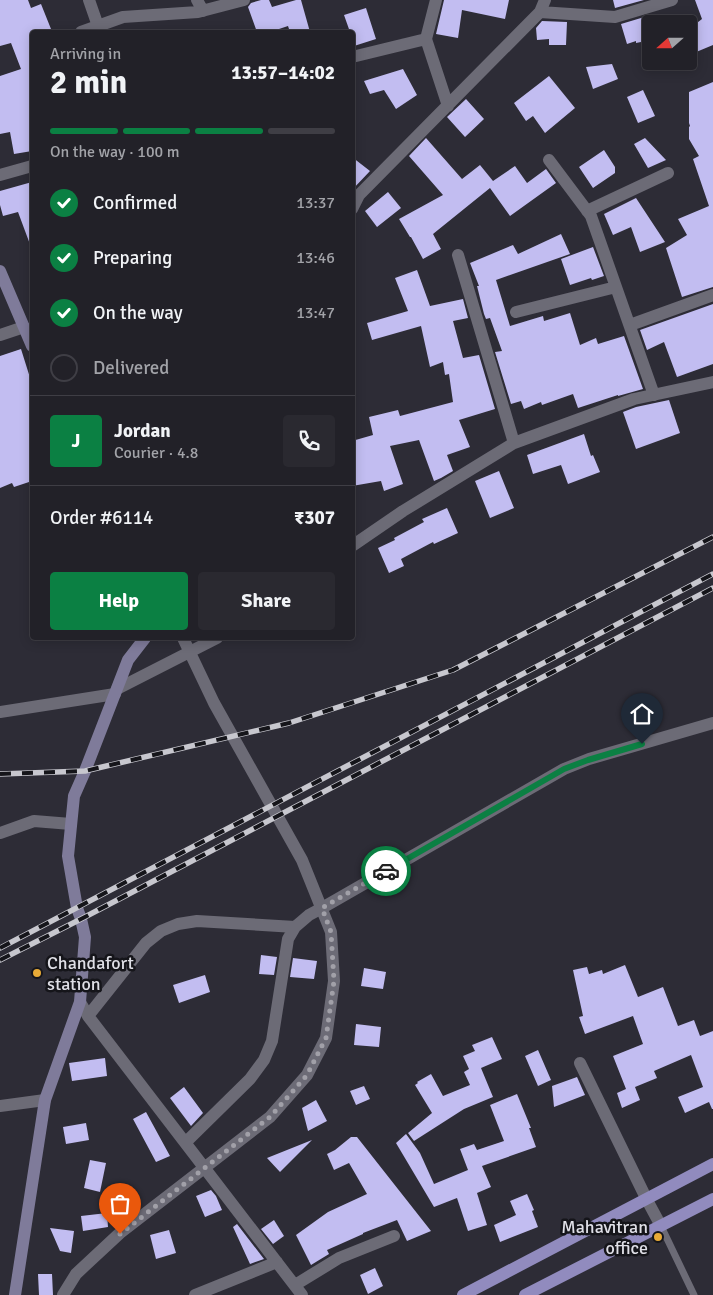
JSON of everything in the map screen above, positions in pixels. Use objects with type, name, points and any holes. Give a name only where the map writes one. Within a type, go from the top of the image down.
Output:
[{"type":"main road","points":[[0,271],[30,341]]},
{"type":"main road","points":[[15,1295],[45,1100],[80,1002],[85,937],[77,908],[68,856],[74,796],[128,660],[143,640]]},
{"type":"main road","points":[[463,1295],[713,1164]]},
{"type":"main road","points":[[525,1295],[713,1199]]},
{"type":"street","points":[[89,0],[98,26]]},
{"type":"street","points":[[87,30],[125,17],[244,0]]},
{"type":"street","points":[[436,0],[426,39],[448,106]]},
{"type":"street","points":[[355,203],[359,195],[448,106],[542,6],[615,18],[672,0]]},
{"type":"street","points":[[355,56],[426,39]]},
{"type":"street","points":[[550,160],[588,211],[654,395]]},
{"type":"street","points":[[0,174],[30,166]]},
{"type":"street","points":[[588,211],[668,173]]},
{"type":"street","points":[[458,255],[514,443]]},
{"type":"street","points":[[516,312],[616,287]]},
{"type":"street","points":[[630,325],[713,295]]},
{"type":"street","points":[[0,334],[24,326]]},
{"type":"street","points":[[355,544],[403,511],[514,443],[634,399],[713,382]]},
{"type":"street","points":[[63,1295],[76,1274],[120,1234],[270,1117],[307,1075],[326,1038],[334,981],[331,932],[328,922],[302,860],[214,703],[184,640]]},
{"type":"street","points":[[0,712],[116,691],[213,640]]},
{"type":"street","points":[[186,1142],[250,1079],[264,1060],[272,1041],[288,939],[295,926],[309,915],[564,769],[588,760],[713,723]]},
{"type":"street","points":[[0,833],[34,821],[71,824]]},
{"type":"street","points":[[88,1016],[146,943],[161,931],[178,924],[198,920],[295,926]]},
{"type":"street","points":[[80,1002],[88,1016],[298,1290],[339,1258],[394,1236]]},
{"type":"street","points":[[580,1063],[647,1200],[662,1226]]},
{"type":"street","points":[[0,1106],[45,1100]]},
{"type":"street","points":[[195,1295],[277,1262]]},
{"type":"lane","points":[[662,1226],[694,1295]]},
{"type":"building","points":[[0,0],[28,0],[31,8],[41,4],[51,29],[30,30],[30,151],[14,154],[10,132],[0,134],[0,76],[21,69],[11,43],[0,46]]},
{"type":"building","points":[[269,0],[272,7],[301,0],[309,30],[289,30],[288,26],[276,30],[256,30],[248,7],[251,3]]},
{"type":"building","points":[[444,0],[509,0],[505,19],[462,10],[458,38],[436,34]]},
{"type":"building","points":[[613,0],[644,0],[615,8]]},
{"type":"building","points":[[695,0],[713,0],[713,45],[698,51],[698,22],[702,19]]},
{"type":"building","points":[[366,8],[376,39],[355,46],[355,30],[349,30],[344,15]]},
{"type":"building","points":[[642,18],[642,42],[636,43],[636,41],[627,44],[621,24]]},
{"type":"building","points":[[542,21],[567,22],[566,45],[549,45],[549,39],[537,40],[536,28]]},
{"type":"building","points":[[612,64],[618,79],[593,89],[586,67]]},
{"type":"building","points":[[403,69],[417,95],[396,109],[384,90],[370,94],[364,81]]},
{"type":"building","points":[[549,76],[575,108],[545,133],[533,116],[526,121],[514,103]]},
{"type":"building","points":[[713,82],[713,287],[682,297],[666,248],[687,235],[678,219],[709,206],[693,159],[699,156],[689,139],[689,92]]},
{"type":"building","points":[[643,90],[655,116],[638,123],[627,97]]},
{"type":"building","points":[[466,99],[484,119],[465,137],[447,117]]},
{"type":"building","points":[[426,138],[462,179],[480,165],[493,181],[515,166],[527,183],[546,169],[556,183],[510,216],[490,188],[433,234],[441,249],[423,259],[399,219],[443,195],[409,156]]},
{"type":"building","points":[[645,138],[666,160],[648,168],[634,144]]},
{"type":"building","points":[[604,150],[615,167],[615,173],[593,188],[579,167]]},
{"type":"building","points":[[355,159],[370,171],[355,187]]},
{"type":"building","points":[[30,183],[30,244],[18,212],[3,216],[0,205],[0,191]]},
{"type":"building","points":[[388,192],[401,208],[377,227],[365,211]]},
{"type":"building","points":[[636,198],[665,242],[640,252],[631,227],[613,235],[604,214]]},
{"type":"building","points":[[561,234],[570,254],[496,280],[510,326],[543,316],[544,321],[570,313],[580,345],[596,338],[598,344],[624,336],[643,389],[578,408],[573,394],[542,405],[541,402],[524,409],[521,401],[511,404],[495,352],[502,351],[490,318],[486,319],[484,314],[477,286],[479,286],[470,263],[513,245],[518,254]]},
{"type":"building","points":[[593,247],[604,276],[570,285],[561,259]]},
{"type":"building","points":[[417,270],[430,306],[463,299],[468,318],[453,321],[463,358],[479,355],[495,409],[459,420],[470,447],[447,455],[453,471],[434,481],[419,440],[390,446],[403,484],[384,491],[381,481],[355,485],[355,440],[373,435],[369,417],[398,410],[400,416],[453,402],[449,374],[445,375],[443,362],[430,367],[421,326],[372,340],[367,323],[408,311],[395,278]]},
{"type":"building","points":[[713,304],[713,364],[677,377],[664,342],[647,350],[640,330]]},
{"type":"building","points":[[21,349],[30,378],[30,482],[14,487],[12,483],[0,488],[0,356]]},
{"type":"building","points":[[669,400],[680,433],[636,449],[623,412],[636,407]]},
{"type":"building","points":[[584,434],[591,456],[593,455],[600,472],[568,484],[561,465],[533,474],[527,455]]},
{"type":"building","points":[[499,471],[514,508],[490,518],[475,481]]},
{"type":"building","points":[[447,508],[458,533],[434,544],[433,542],[401,559],[404,566],[389,573],[378,548],[424,522],[422,519]]},
{"type":"building","points":[[261,955],[277,957],[274,975],[259,974]]},
{"type":"building","points":[[293,958],[317,961],[314,979],[290,977]]},
{"type":"building","points":[[625,965],[638,997],[663,987],[678,1026],[694,1020],[700,1036],[713,1031],[713,1109],[709,1102],[685,1113],[678,1097],[703,1087],[691,1055],[654,1071],[657,1078],[635,1087],[640,1100],[622,1108],[617,1093],[626,1089],[613,1056],[643,1044],[633,1016],[585,1034],[579,1017],[583,1016],[573,970],[587,967],[589,974],[602,970],[603,974]]},
{"type":"building","points":[[364,968],[386,972],[383,989],[361,986]]},
{"type":"building","points":[[205,975],[210,992],[179,1003],[173,985]]},
{"type":"building","points":[[356,1024],[381,1027],[379,1047],[354,1045]]},
{"type":"building","points":[[492,1037],[502,1059],[481,1068],[493,1097],[464,1109],[414,1141],[408,1133],[432,1113],[415,1085],[417,1082],[431,1074],[443,1096],[470,1085],[464,1072],[469,1069],[463,1056],[475,1051],[472,1045]]},
{"type":"building","points":[[538,1050],[551,1080],[538,1086],[525,1056]]},
{"type":"building","points":[[105,1058],[107,1076],[72,1081],[69,1063]]},
{"type":"building","points":[[577,1077],[585,1095],[554,1107],[552,1086]]},
{"type":"building","points":[[364,1086],[370,1099],[356,1105],[350,1091]]},
{"type":"building","points":[[184,1087],[203,1113],[191,1126],[170,1098]]},
{"type":"building","points":[[517,1094],[531,1128],[529,1128],[536,1147],[482,1166],[491,1187],[477,1193],[487,1225],[468,1231],[457,1198],[434,1207],[396,1143],[406,1134],[420,1153],[434,1184],[468,1170],[460,1149],[474,1144],[477,1150],[504,1141],[490,1105]]},
{"type":"building","points":[[316,1100],[327,1121],[308,1131],[302,1108]]},
{"type":"building","points":[[146,1112],[170,1156],[156,1162],[133,1119]]},
{"type":"building","points":[[86,1123],[89,1140],[66,1144],[63,1127]]},
{"type":"building","points":[[351,1137],[357,1137],[431,1231],[407,1241],[397,1220],[327,1250],[329,1254],[311,1265],[296,1235],[328,1212],[367,1194],[349,1163],[334,1170],[327,1154]]},
{"type":"building","points":[[312,1140],[280,1172],[267,1158]]},
{"type":"building","points":[[90,1160],[106,1163],[100,1192],[84,1188]]},
{"type":"building","points":[[211,1190],[222,1210],[205,1217],[196,1196]]},
{"type":"building","points":[[527,1194],[534,1210],[532,1211],[538,1227],[500,1242],[494,1225],[516,1215],[510,1201]]},
{"type":"building","points":[[107,1213],[108,1227],[83,1231],[81,1216]]},
{"type":"building","points":[[274,1220],[284,1236],[273,1244],[261,1229]]},
{"type":"building","points":[[237,1224],[264,1259],[250,1264],[233,1227]]},
{"type":"building","points":[[50,1228],[74,1231],[71,1253],[60,1251]]},
{"type":"building","points":[[169,1230],[176,1253],[156,1259],[150,1235]]},
{"type":"building","points":[[375,1268],[383,1286],[368,1294],[360,1275]]},
{"type":"building","points":[[38,1274],[52,1274],[53,1295],[39,1295]]},
{"type":"railway","points":[[0,774],[85,771],[289,723],[453,670],[713,537]]},
{"type":"railway","points":[[0,948],[713,574]]},
{"type":"railway","points":[[0,960],[713,588]]},
{"type":"way so far","points":[[120,1234],[270,1117],[307,1075],[326,1038],[334,981],[331,932],[322,908],[386,871]]},
{"type":"place","name":"Chandafort station","points":[[37,973]]},
{"type":"place","name":"Mahavitran office","points":[[658,1237]]},
{"type":"route","points":[[386,871],[564,769],[642,744]]}]
